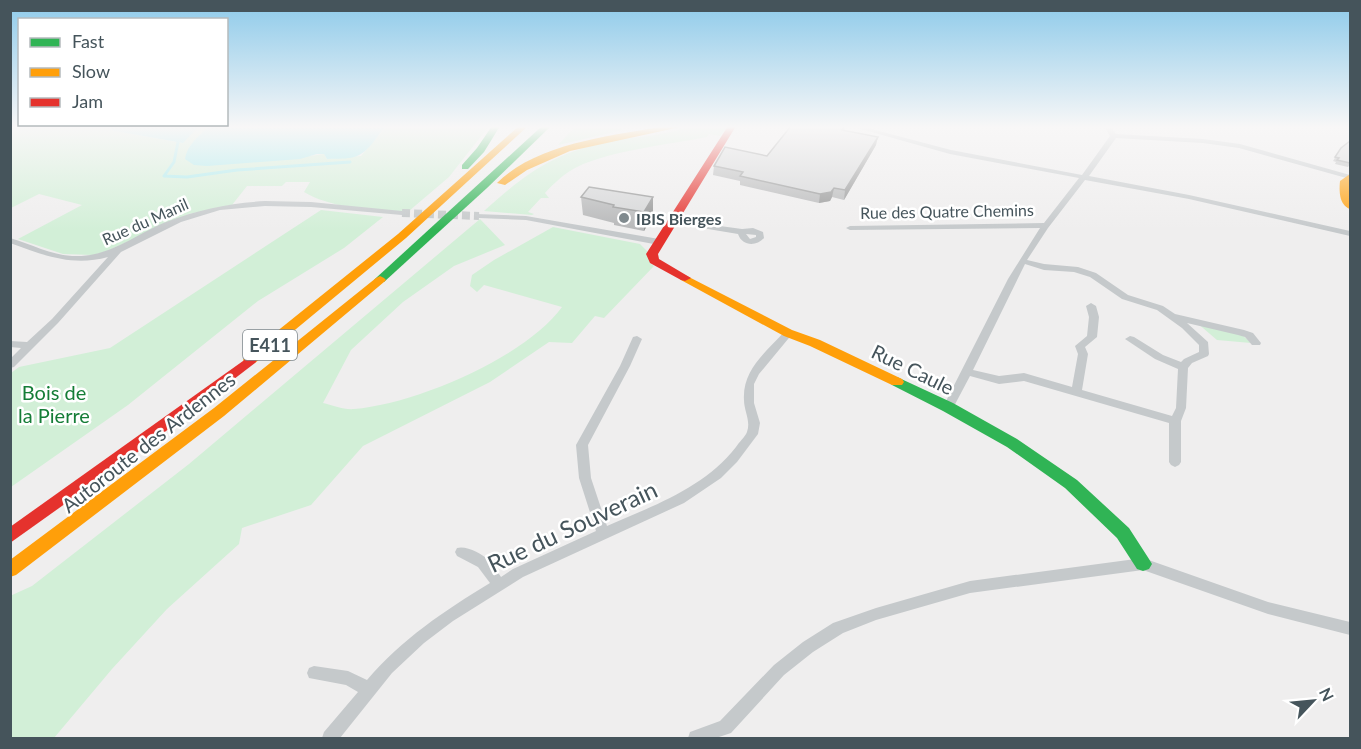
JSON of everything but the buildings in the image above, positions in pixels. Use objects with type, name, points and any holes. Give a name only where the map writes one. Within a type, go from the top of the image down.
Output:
[{"type":"main road","points":[[459,187],[452,182],[471,161]]},
{"type":"main road","name":"Autoroute des Ardennes","points":[[10,536],[153,434],[255,357],[367,267],[487,161]]},
{"type":"main road","name":"Autoroute des Ardennes","points":[[10,570],[80,519],[290,356],[390,273],[512,161]]},
{"type":"main road","points":[[466,205],[483,202],[511,176],[536,161]]},
{"type":"main road","points":[[659,242],[710,161]]},
{"type":"main road","points":[[1350,177],[1345,181],[1344,193],[1350,206]]},
{"type":"main road","name":"Rue Caule","points":[[659,242],[652,254],[654,261],[788,333],[815,343],[948,407],[1012,443],[1071,484],[1123,533],[1143,564]]},
{"type":"street","points":[[1000,161],[1236,206],[1350,234]]},
{"type":"street","points":[[948,407],[968,372],[1022,261],[1044,225],[1095,161]]},
{"type":"street","points":[[1293,161],[1350,177]]},
{"type":"street","name":"Rue du Manil","points":[[10,240],[69,259],[90,258],[117,252],[170,223],[203,212],[231,207],[300,205],[402,213]]},
{"type":"street","points":[[479,216],[526,218],[659,242]]},
{"type":"street","points":[[672,221],[742,232]]},
{"type":"street","name":"Rue des Quatre Chemins","points":[[850,228],[1044,225]]},
{"type":"street","points":[[10,365],[110,263],[117,252]]},
{"type":"street","points":[[1022,261],[1044,267],[1068,268],[1093,274],[1125,297],[1155,306],[1171,316],[1185,326],[1206,348],[1204,354],[1188,361],[1184,367],[1181,408],[1175,421],[1175,462]]},
{"type":"street","points":[[1076,392],[1083,354],[1080,346],[1092,337],[1094,317],[1091,306]]},
{"type":"street","points":[[1171,316],[1241,332],[1249,335],[1256,343]]},
{"type":"street","name":"Rue du Souverain","points":[[330,738],[368,689],[404,651],[434,625],[498,584],[689,495],[709,482],[746,444],[753,429],[748,397],[751,380],[788,333]]},
{"type":"street","points":[[604,534],[587,480],[582,445],[637,339]]},
{"type":"street","points":[[1130,339],[1159,357],[1184,367]]},
{"type":"street","points":[[10,344],[30,345]]},
{"type":"street","points":[[968,372],[999,380],[1024,377],[1175,421]]},
{"type":"street","points":[[462,552],[483,563],[498,584]]},
{"type":"street","points":[[696,738],[722,733],[779,670],[808,646],[838,628],[876,614],[970,587],[1143,564],[1268,608],[1350,629]]},
{"type":"street","points":[[314,673],[348,678],[368,689]]},
{"type":"green space","points":[[10,161],[462,161],[449,177],[409,211],[369,210],[327,202],[304,192],[310,182],[286,182],[282,186],[247,186],[232,205],[189,214],[107,251],[93,255],[63,254],[18,239],[82,205],[39,194],[11,208]]},
{"type":"green space","points":[[552,161],[590,161],[564,175],[545,193],[549,198],[541,198],[528,212],[534,214],[532,215],[484,211],[528,175]]},
{"type":"green space","name":"Bois de la Pierre","points":[[321,210],[383,217],[344,248],[258,301],[128,405],[11,487],[11,373],[19,367],[110,348]]},
{"type":"green space","points":[[480,219],[505,245],[454,266],[403,302],[351,350],[323,403],[354,409],[408,398],[468,375],[523,343],[545,326],[562,307],[484,285],[477,292],[470,286],[472,275],[553,227],[640,244],[647,251],[650,263],[654,266],[604,318],[595,316],[572,343],[549,342],[490,382],[363,446],[311,505],[242,528],[239,544],[167,609],[112,669],[54,738],[11,738],[10,596],[32,586],[189,464]]},
{"type":"green space","points":[[1196,322],[1240,333],[1251,343],[1217,340]]},
{"type":"water","points":[[188,161],[274,161],[207,166],[194,165]]},
{"type":"waterway","points":[[174,161],[164,176],[187,177],[237,170],[350,162]]},
{"type":"tunnel","points":[[402,213],[479,216]]},
{"type":"traffic: fast","points":[[465,167],[471,161]]},
{"type":"traffic: fast","points":[[380,280],[510,161]]},
{"type":"traffic: fast","points":[[897,382],[948,407],[1012,443],[1071,484],[1123,533],[1143,564]]},
{"type":"traffic: slow","points":[[250,360],[402,236],[485,161]]},
{"type":"traffic: slow","points":[[502,183],[537,161]]},
{"type":"traffic: slow","points":[[1350,177],[1345,181],[1344,193],[1350,206]]},
{"type":"traffic: slow","points":[[685,278],[788,333],[815,343],[897,382]]},
{"type":"traffic: slow","points":[[10,570],[219,412],[380,280]]},
{"type":"traffic: jam","points":[[685,278],[654,261],[652,254],[710,161]]},
{"type":"traffic: jam","points":[[10,536],[144,440],[250,360]]},
{"type":"place","name":"IBIS Bierges","points":[[624,218]]}]
